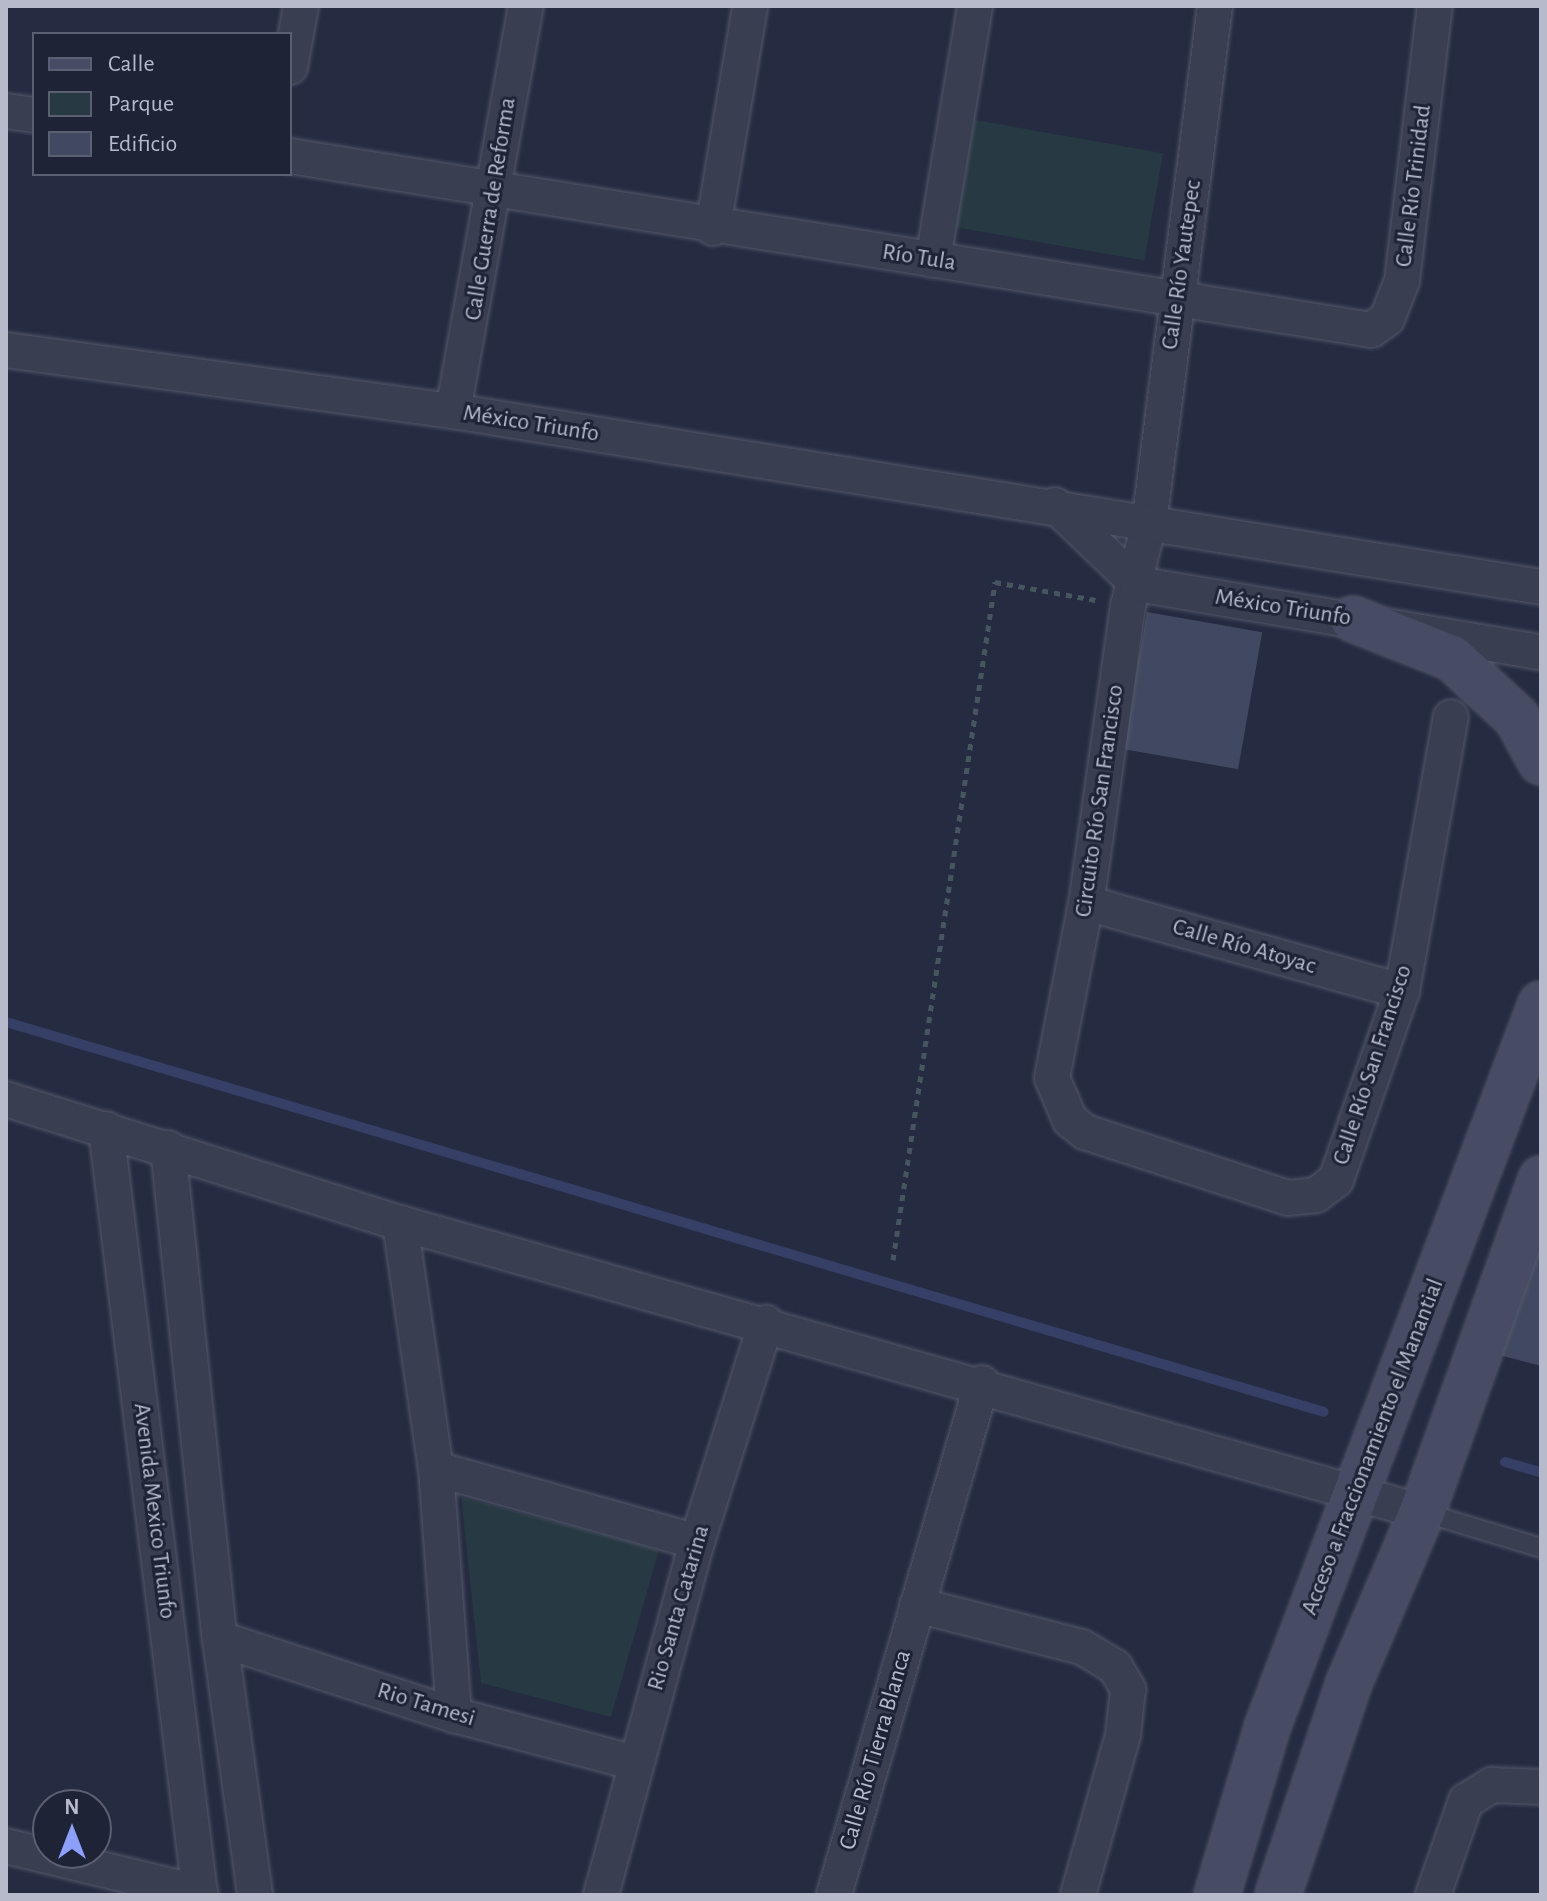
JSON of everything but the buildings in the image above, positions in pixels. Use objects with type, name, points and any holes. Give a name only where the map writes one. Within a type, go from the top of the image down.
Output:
[{"type":"main road","points":[[1353,619],[1452,658],[1517,718],[1541,762]]},
{"type":"main road","name":"Acceso a Fraccionamiento el Manantial","points":[[1217,1895],[1267,1728],[1541,1004]]},
{"type":"main road","points":[[1278,1895],[1349,1683],[1422,1512],[1541,1179]]},
{"type":"street","points":[[292,56],[301,6]]},
{"type":"street","name":"Calle Guerra de Reforma","points":[[453,411],[526,6]]},
{"type":"street","points":[[713,228],[750,6]]},
{"type":"street","points":[[933,260],[975,6]]},
{"type":"street","name":"Calle Río Yautepec","points":[[1149,524],[1215,6]]},
{"type":"street","name":"Calle Río Trinidad","points":[[1346,330],[1371,330],[1397,303],[1435,6]]},
{"type":"street","points":[[6,111],[32,115]]},
{"type":"street","name":"Río Tula","points":[[292,156],[492,192],[933,260],[1346,330]]},
{"type":"street","name":"México Triunfo","points":[[6,350],[453,411],[1055,505],[1149,524],[1541,587]]},
{"type":"street","points":[[1055,505],[1133,595]]},
{"type":"street","name":"Circuito Río San Francisco","points":[[1052,1078],[1086,903],[1133,595],[1149,524]]},
{"type":"street","name":"México Triunfo","points":[[1133,595],[1353,619],[1541,652]]},
{"type":"street","name":"Calle Río San Francisco","points":[[1052,1078],[1058,1104],[1085,1132],[1301,1199],[1336,1180],[1402,991],[1451,717]]},
{"type":"street","name":"Calle Río Atoyac","points":[[1086,903],[1402,991]]},
{"type":"street","points":[[6,1099],[400,1223],[982,1383],[1422,1512]]},
{"type":"street","name":"Avenida Mexico Triunfo","points":[[106,1129],[200,1894]]},
{"type":"street","name":"Avenida Mexico Triunfo","points":[[168,1148],[220,1639],[255,1895]]},
{"type":"street","points":[[400,1223],[436,1469],[454,1715]]},
{"type":"street","name":"Rio Santa Catarina","points":[[601,1895],[697,1542],[766,1323]]},
{"type":"street","name":"Calle Río Tierra Blanca","points":[[834,1895],[982,1383]]},
{"type":"street","points":[[436,1469],[697,1542]]},
{"type":"street","points":[[917,1605],[1082,1647],[1115,1667],[1128,1689],[1123,1735],[1078,1895]]},
{"type":"street","name":"Rio Tamesi","points":[[220,1639],[454,1715],[636,1763]]},
{"type":"street","points":[[1433,1895],[1466,1801],[1492,1785],[1541,1787]]},
{"type":"street","points":[[6,1846],[200,1894]]},
{"type":"lane","points":[[1422,1512],[1541,1548]]},
{"type":"path","points":[[893,1260],[995,582],[1133,595]]},
{"type":"green space","points":[[975,120],[1163,153],[1144,261],[956,227]]},
{"type":"green space","points":[[461,1497],[659,1550],[611,1717],[481,1683]]},
{"type":"waterway","points":[[6,1022],[1324,1412]]},
{"type":"waterway","points":[[1505,1462],[1541,1472]]}]
